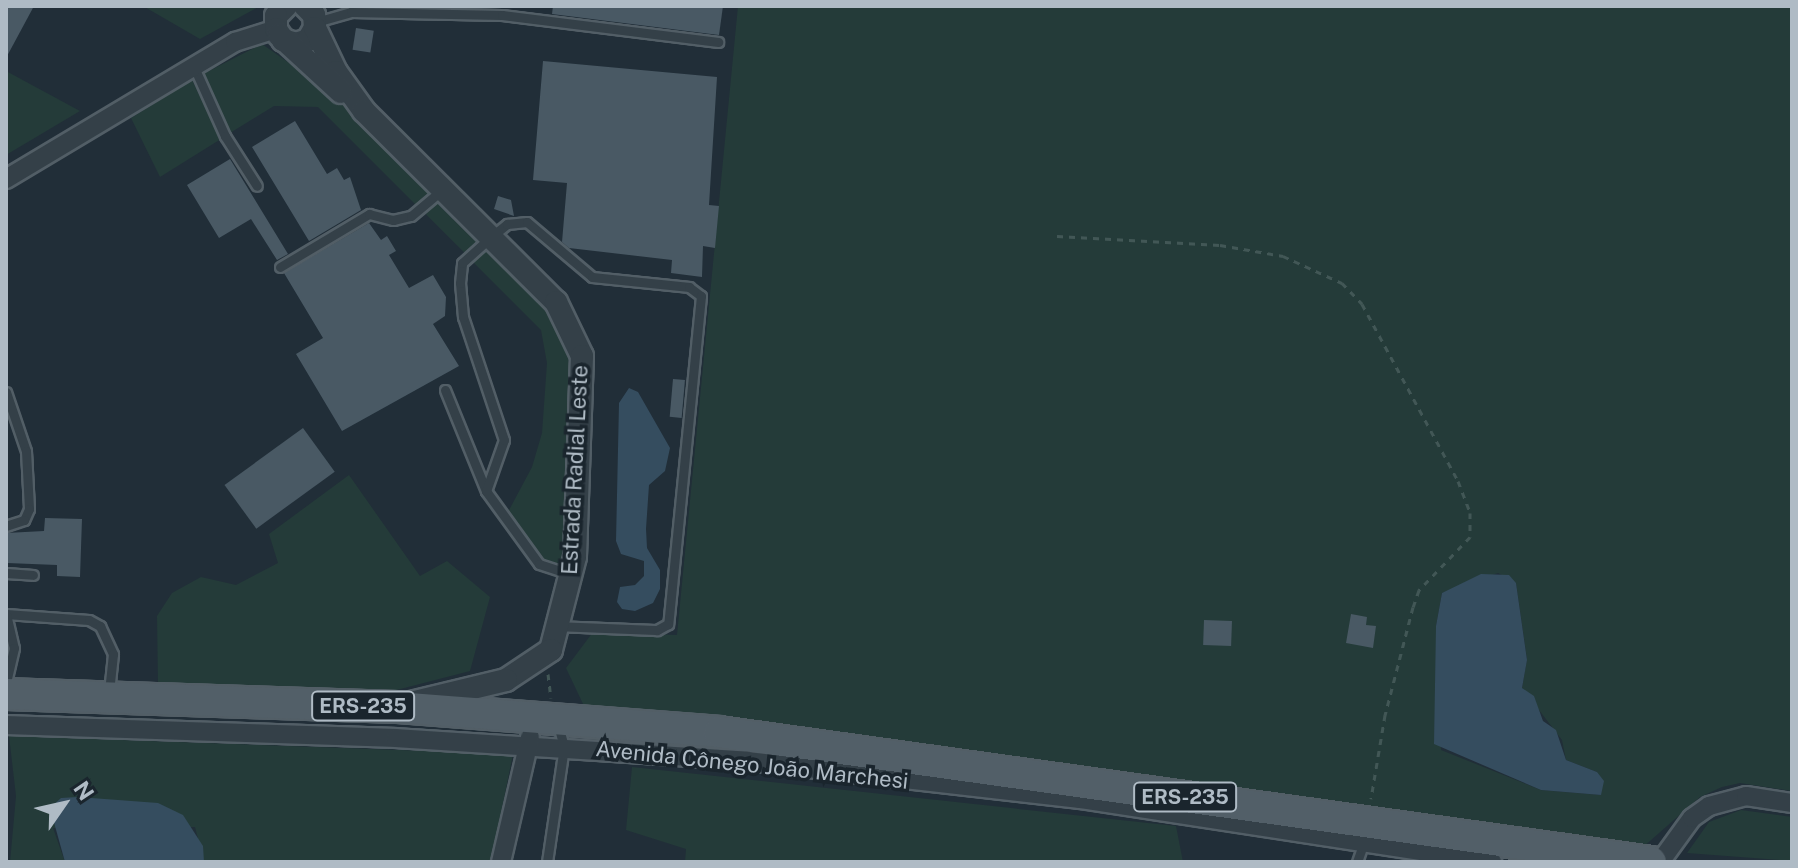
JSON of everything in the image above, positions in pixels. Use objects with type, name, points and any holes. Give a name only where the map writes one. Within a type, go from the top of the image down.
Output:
[{"type":"main road","name":"ERS-235","points":[[6,694],[397,707],[719,732],[1366,831],[1651,862]]},
{"type":"street","points":[[278,20],[289,43],[302,43],[313,15]]},
{"type":"street","name":"Estrada Radial Leste","points":[[313,15],[336,72],[364,111],[556,302],[569,320],[582,356],[571,575],[551,650]]},
{"type":"street","points":[[6,179],[278,20]]},
{"type":"street","points":[[278,20],[364,111]]},
{"type":"street","points":[[396,738],[397,707],[506,680],[551,650]]},
{"type":"street","points":[[501,862],[525,747],[548,717]]},
{"type":"street","name":"Avenida Cônego João Marchesi","points":[[6,725],[396,738],[747,761],[1366,831],[1492,862]]},
{"type":"street","points":[[1660,862],[1692,818],[1709,806],[1746,796],[1792,803]]},
{"type":"lane","points":[[313,15],[351,12],[502,15],[718,42]]},
{"type":"lane","points":[[194,67],[225,136],[257,186]]},
{"type":"lane","points":[[280,267],[369,214],[393,220],[411,216],[443,189]]},
{"type":"lane","points":[[486,491],[504,440],[459,291],[462,263],[491,237],[507,224],[527,222],[592,277],[689,287],[704,303],[668,624],[657,630],[559,626]]},
{"type":"lane","points":[[445,390],[486,491],[539,564],[571,575]]},
{"type":"lane","points":[[6,392],[22,429],[29,509],[24,520],[6,526]]},
{"type":"lane","points":[[6,573],[33,575]]},
{"type":"lane","points":[[6,682],[14,648],[6,614],[89,620],[100,626],[113,654],[108,699]]},
{"type":"lane","points":[[547,862],[564,747],[548,717]]},
{"type":"lane","points":[[1357,862],[1366,831]]},
{"type":"path","points":[[1057,236],[1247,248],[1315,268],[1342,283],[1362,304],[1458,481],[1470,513],[1470,537],[1419,590],[1385,715],[1366,831]]},
{"type":"path","points":[[548,717],[551,650]]},
{"type":"green space","points":[[143,6],[260,6],[200,39]]},
{"type":"green space","points":[[738,6],[1792,6],[1792,791],[1740,783],[1722,787],[1700,797],[1642,848],[726,719],[584,706],[566,668],[593,632],[677,635]],"holes":[[[1498,573],[1516,583],[1527,659],[1522,688],[1562,740],[1566,760],[1597,772],[1601,795],[1541,790],[1441,750],[1436,626],[1442,593]]]},
{"type":"green space","points":[[262,44],[335,95],[432,192],[416,205],[318,107],[274,106],[230,133],[201,75]]},
{"type":"green space","points":[[6,71],[80,111],[6,155]]},
{"type":"green space","points":[[192,80],[221,139],[160,177],[131,118]]},
{"type":"green space","points":[[440,200],[479,239],[465,253],[426,214]]},
{"type":"green space","points":[[487,248],[547,308],[572,357],[563,565],[543,559],[508,512],[532,467],[542,433],[547,363],[541,330],[472,261]]},
{"type":"green space","points":[[349,475],[420,576],[447,561],[490,597],[470,671],[385,693],[158,685],[157,616],[172,593],[201,577],[236,585],[278,563],[269,534]]},
{"type":"green space","points":[[9,736],[513,754],[491,862],[204,862],[195,827],[53,828],[65,862],[10,862],[16,796]]},
{"type":"green space","points":[[632,767],[1176,826],[1183,862],[685,862],[686,849],[626,830]]},
{"type":"green space","points":[[1741,810],[1792,817],[1792,861],[1687,853],[1709,822]]},
{"type":"water","points":[[629,388],[638,392],[670,448],[665,471],[649,485],[647,548],[660,570],[660,589],[653,603],[635,611],[622,609],[617,602],[620,587],[635,585],[644,576],[644,561],[621,554],[616,541],[619,403]]},
{"type":"water","points":[[1481,574],[1509,575],[1516,583],[1527,660],[1522,688],[1534,696],[1543,721],[1556,730],[1566,760],[1597,772],[1604,781],[1601,795],[1541,790],[1434,744],[1436,626],[1442,593]]},
{"type":"water","points":[[61,798],[158,803],[183,815],[203,846],[204,862],[65,862],[50,808]]},
{"type":"building","points":[[6,6],[34,6],[6,58]]},
{"type":"building","points":[[553,6],[723,6],[719,35],[552,14]]},
{"type":"building","points":[[356,28],[374,31],[370,53],[353,50]]},
{"type":"building","points":[[543,61],[717,77],[709,205],[719,206],[715,248],[703,246],[702,277],[671,273],[672,260],[569,248],[562,242],[567,183],[533,180]]},
{"type":"building","points":[[295,121],[327,174],[337,168],[344,180],[350,177],[361,210],[309,241],[252,147]]},
{"type":"building","points":[[230,159],[288,254],[277,260],[251,219],[219,238],[187,185]]},
{"type":"building","points":[[498,196],[511,200],[514,216],[494,209]]},
{"type":"building","points":[[369,223],[381,240],[387,236],[396,251],[389,255],[409,288],[433,275],[446,297],[445,316],[433,324],[459,366],[342,431],[296,354],[323,338],[284,273]]},
{"type":"building","points":[[673,379],[685,380],[682,418],[670,417]]},
{"type":"building","points":[[303,428],[335,472],[256,529],[225,485]]},
{"type":"building","points":[[45,518],[82,519],[80,577],[57,576],[57,565],[7,563],[6,533],[44,531]]},
{"type":"building","points":[[1351,614],[1367,617],[1366,625],[1376,626],[1373,648],[1346,643]]},
{"type":"building","points":[[1204,620],[1232,621],[1231,646],[1203,645]]}]
